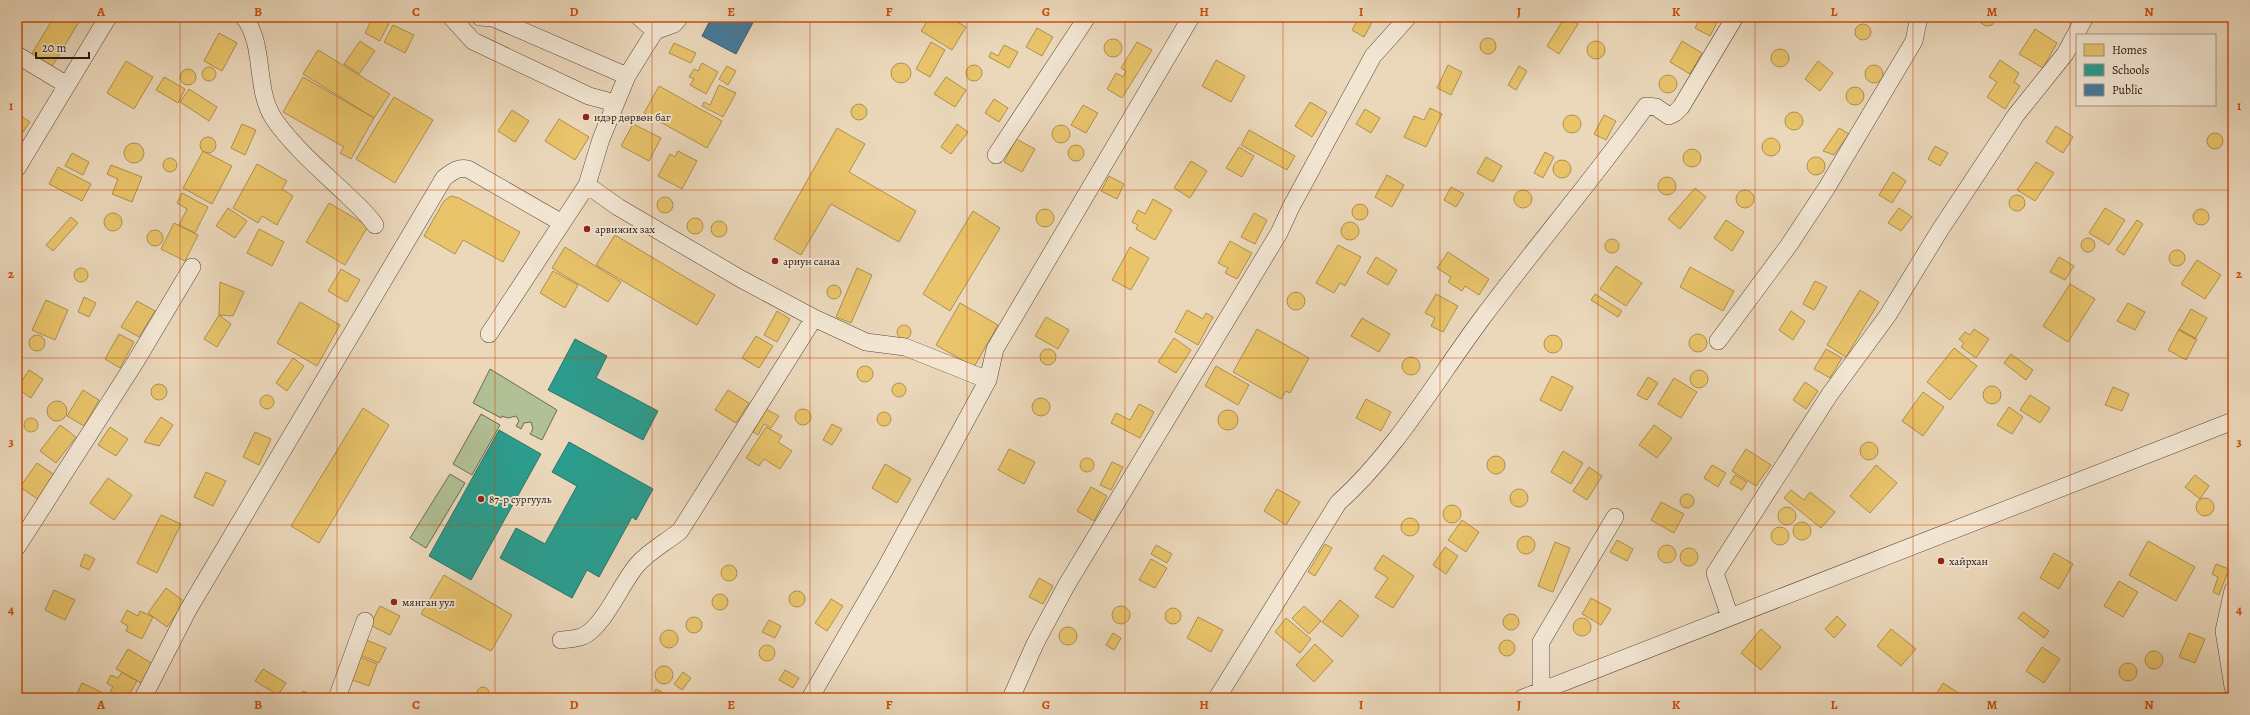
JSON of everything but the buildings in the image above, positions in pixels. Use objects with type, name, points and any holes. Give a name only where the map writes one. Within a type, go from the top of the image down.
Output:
[{"type":"street","points":[[17,168],[108,17]]},
{"type":"street","points":[[244,17],[249,23],[259,60],[263,93],[274,118],[305,155],[367,213],[375,225]]},
{"type":"street","points":[[451,17],[473,41],[589,96],[615,103]]},
{"type":"street","points":[[480,17],[493,18],[628,76]]},
{"type":"street","points":[[639,17],[655,30]]},
{"type":"street","points":[[489,334],[587,185],[600,140],[615,103],[628,76],[655,30],[674,24],[680,17]]},
{"type":"street","points":[[996,155],[1087,17]]},
{"type":"street","points":[[810,698],[885,570],[988,380],[995,349],[1191,17]]},
{"type":"street","points":[[1011,698],[1035,644],[1066,586],[1279,233],[1291,207],[1373,56],[1408,17]]},
{"type":"street","points":[[1217,698],[1338,503],[1360,484],[1386,452],[1483,317],[1574,202],[1646,106],[1656,107],[1669,116],[1675,113],[1681,106],[1735,17]]},
{"type":"street","points":[[1730,617],[1716,573],[1830,394],[1888,315],[1940,230],[2016,115],[2065,54],[2085,17]]},
{"type":"street","points":[[1718,341],[1789,245],[1826,189],[1914,41],[1915,18]]},
{"type":"street","points":[[17,55],[67,85]]},
{"type":"street","points":[[143,698],[188,610],[444,178],[454,170],[462,168],[468,169],[562,223]]},
{"type":"street","points":[[587,185],[618,207],[734,275],[814,318],[866,342],[905,347],[988,380]]},
{"type":"street","points":[[17,548],[136,361],[192,267]]},
{"type":"street","points":[[561,640],[583,636],[597,625],[635,567],[650,550],[663,545],[680,531],[814,318]]},
{"type":"street","points":[[1523,698],[2233,421]]},
{"type":"street","points":[[1541,691],[1541,642],[1615,517]]},
{"type":"street","points":[[2233,590],[2224,631],[2233,687]]},
{"type":"street","points":[[337,698],[365,621]]},
{"type":"green space","points":[[490,369],[557,410],[542,440],[530,434],[533,429],[531,422],[524,423],[521,429],[516,426],[519,421],[516,416],[508,418],[502,416],[501,418],[473,403]]},
{"type":"green space","points":[[481,414],[500,425],[472,475],[453,464]]},
{"type":"green space","points":[[450,474],[465,483],[426,548],[410,538]]},
{"type":"place","name":"идэр дөрвөн баг","points":[[586,117]]},
{"type":"place","name":"арвижих зах","points":[[587,229]]},
{"type":"place","name":"ариун санаа","points":[[775,261]]},
{"type":"place","name":"87-р сургууль","points":[[481,499]]},
{"type":"place","name":"хайрхан","points":[[1941,561]]},
{"type":"place","name":"мянган уул","points":[[394,602]]}]
